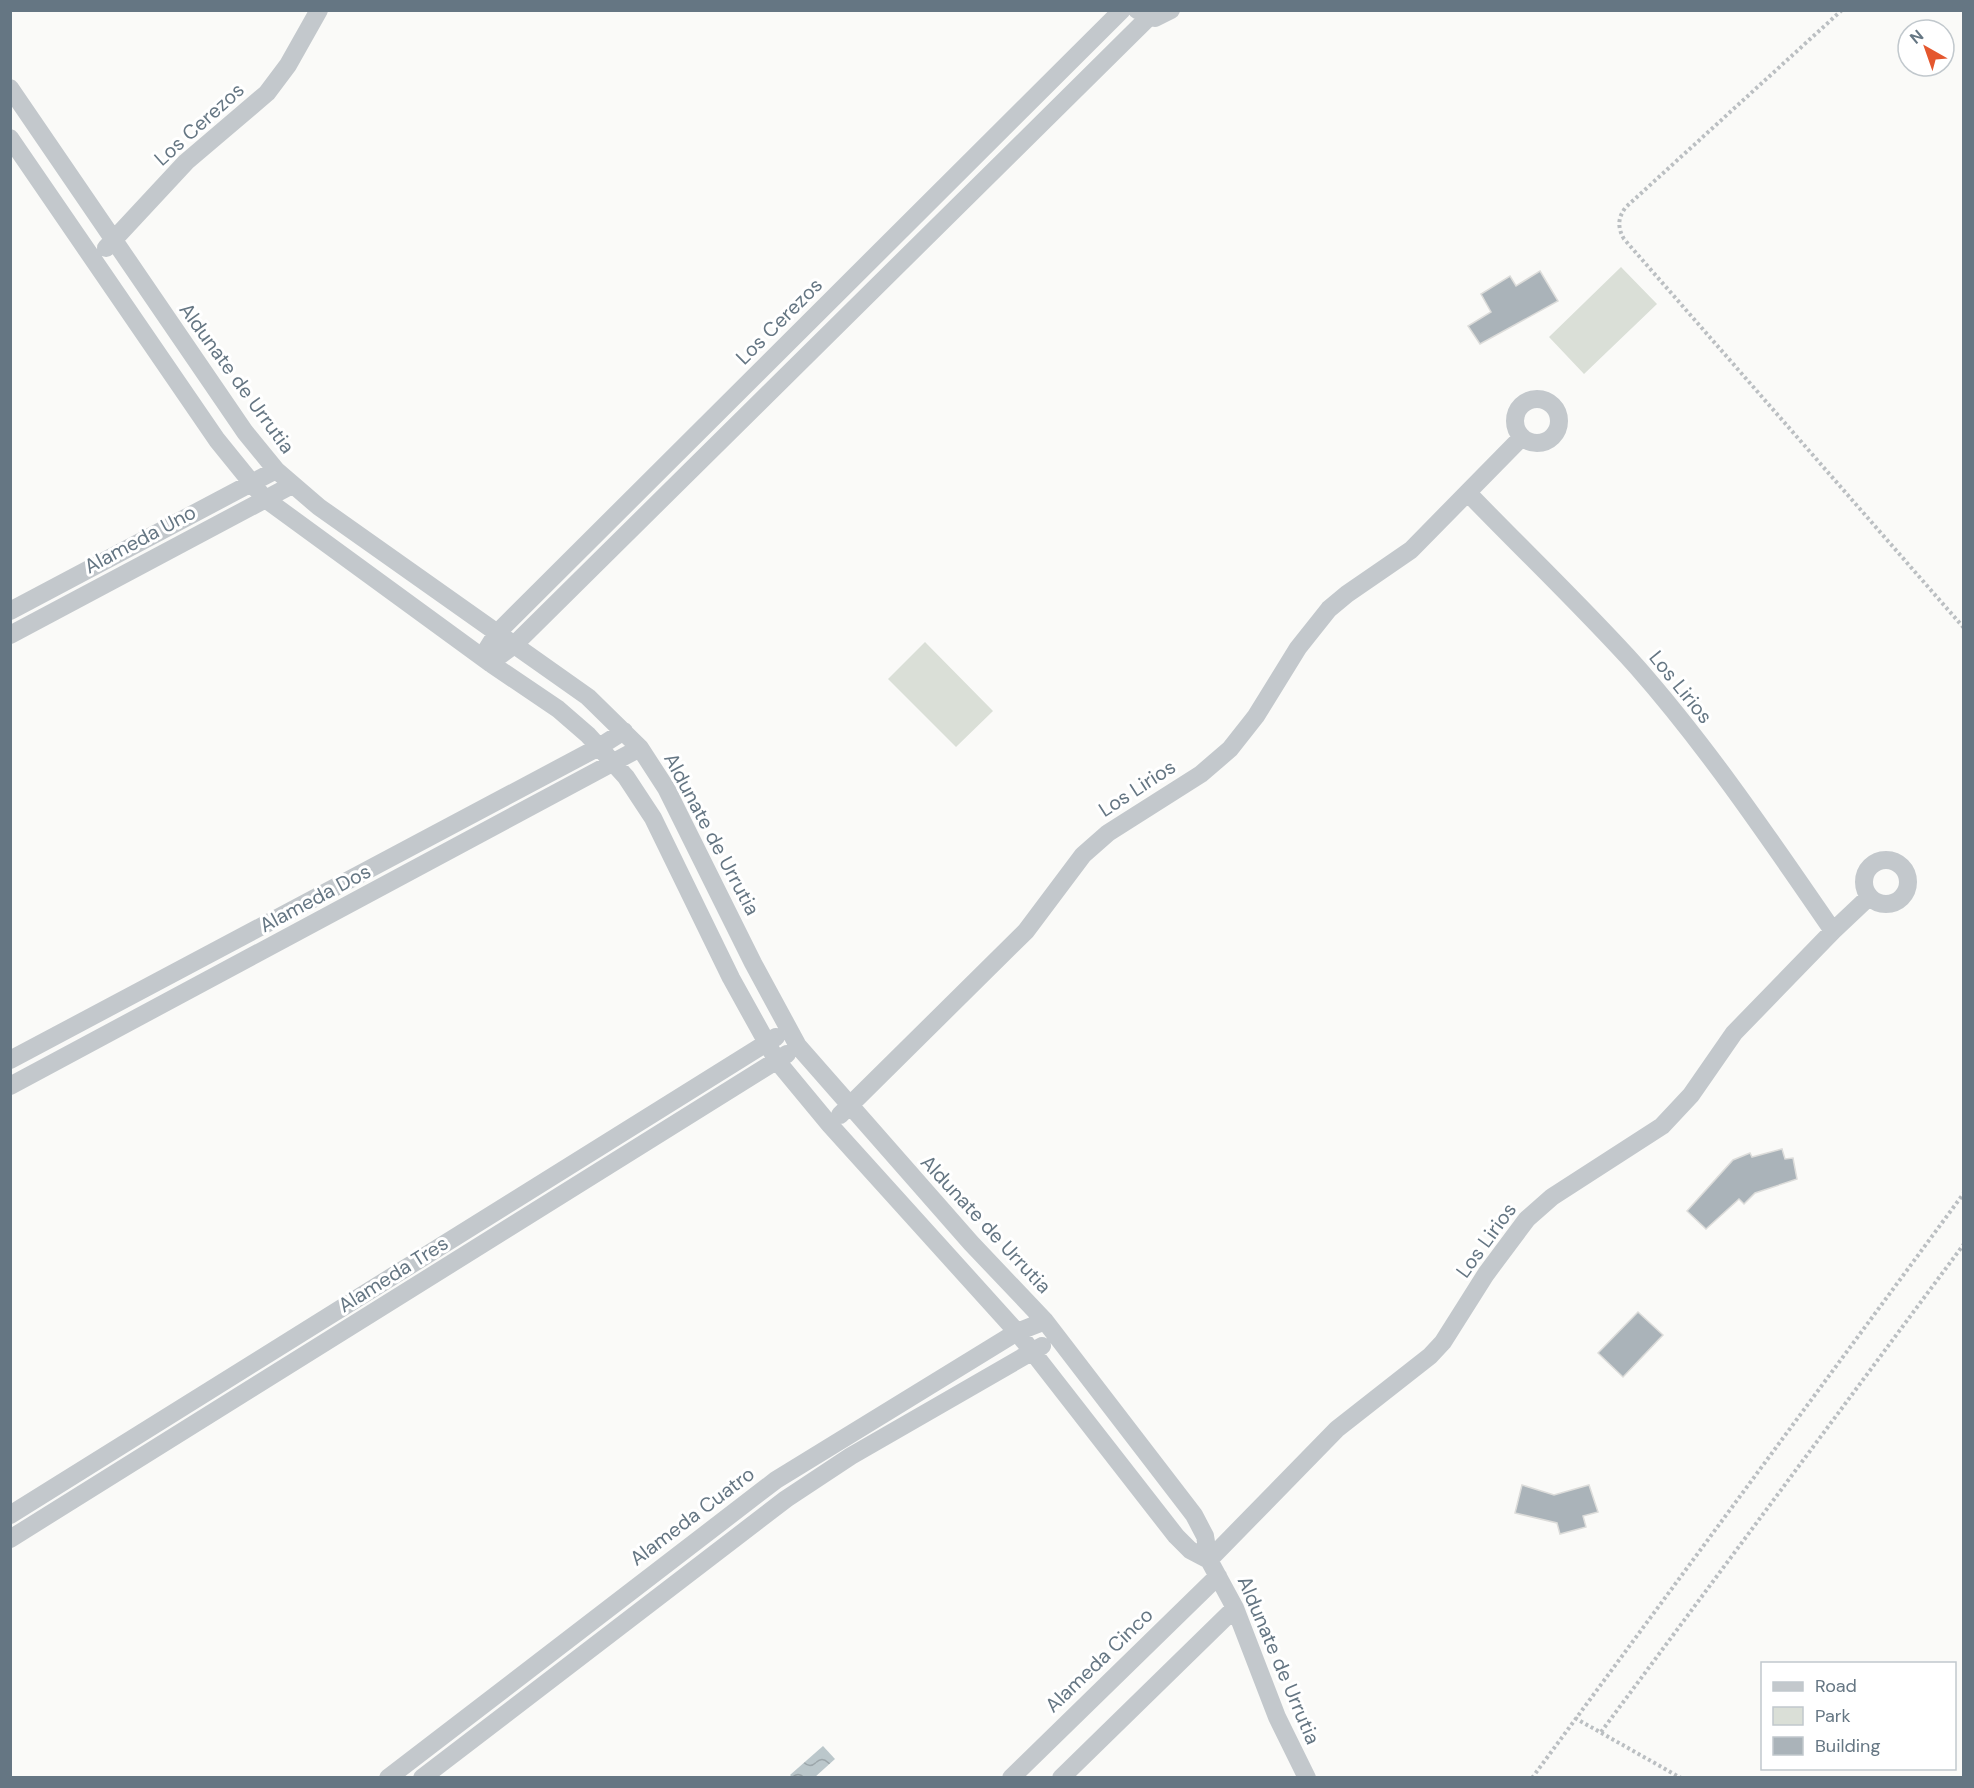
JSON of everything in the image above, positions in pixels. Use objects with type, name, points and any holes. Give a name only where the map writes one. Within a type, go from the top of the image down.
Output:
[{"type":"street","name":"Los Cerezos","points":[[93,259],[113,241],[202,146],[267,93],[288,65],[319,10]]},
{"type":"street","points":[[486,660],[514,645],[1129,36],[1143,14],[1162,17],[1171,10]]},
{"type":"street","name":"Los Cerezos","points":[[486,660],[497,633],[1112,14],[1129,36]]},
{"type":"street","name":"Aldunate de Urrutia","points":[[10,88],[245,432],[276,470],[354,532],[588,697],[640,748],[666,788],[798,1046],[849,1107],[971,1243],[1045,1321],[1194,1515],[1205,1536],[1214,1568],[1235,1608],[1277,1717],[1307,1778]]},
{"type":"street","name":"Aldunate de Urrutia","points":[[10,138],[217,441],[264,498],[486,660],[558,709],[615,764],[653,818],[766,1044],[777,1061],[830,1125],[1033,1351],[1176,1536],[1214,1568]]},
{"type":"street","name":"Los Lirios","points":[[830,1125],[1026,931],[1083,855],[1108,833],[1201,774],[1230,749],[1256,716],[1298,648],[1329,609],[1347,594],[1397,561],[1522,437]]},
{"type":"street","name":"Alameda Uno","points":[[10,611],[276,470]]},
{"type":"street","name":"Alameda Uno","points":[[10,635],[292,485]]},
{"type":"street","name":"Los Lirios","points":[[1468,493],[1605,633],[1659,694],[1759,826],[1833,931]]},
{"type":"street","name":"Alameda Dos","points":[[10,1060],[599,747],[624,731]]},
{"type":"street","name":"Alameda Dos","points":[[10,1086],[615,764],[640,748]]},
{"type":"street","name":"Los Lirios","points":[[1214,1568],[1337,1429],[1430,1356],[1449,1334],[1486,1274],[1527,1219],[1552,1197],[1646,1137],[1677,1111],[1734,1033],[1869,897]]},
{"type":"street","name":"Alameda Tres","points":[[10,1515],[788,1030]]},
{"type":"street","name":"Alameda Tres","points":[[10,1539],[798,1046]]},
{"type":"street","name":"Alameda Cuatro","points":[[388,1778],[776,1480],[1017,1332],[1045,1321]]},
{"type":"street","points":[[422,1778],[786,1499],[851,1456],[1057,1337]]},
{"type":"street","name":"Alameda Cinco","points":[[1011,1778],[1214,1568]]},
{"type":"street","points":[[1061,1778],[1235,1608]]},
{"type":"path","points":[[1842,10],[1626,207],[1621,213],[1619,227],[1624,238],[1964,628]]},
{"type":"path","points":[[1532,1778],[1964,1193]]},
{"type":"path","points":[[1601,1732],[1964,1244]]},
{"type":"path","points":[[1575,1718],[1681,1778]]},
{"type":"green space","points":[[1621,267],[1657,304],[1584,374],[1549,337]]},
{"type":"green space","points":[[925,642],[993,711],[956,747],[888,679]]},
{"type":"water","points":[[823,1746],[835,1759],[815,1777],[792,1777],[790,1775]]},
{"type":"building","points":[[1540,271],[1558,301],[1480,344],[1468,326],[1491,312],[1481,294],[1510,276],[1516,286]]},
{"type":"building","points":[[1782,1149],[1785,1159],[1793,1158],[1797,1179],[1755,1193],[1744,1204],[1739,1199],[1706,1229],[1687,1211],[1733,1160],[1750,1153],[1752,1157]]},
{"type":"building","points":[[1638,1312],[1663,1335],[1623,1377],[1598,1353]]},
{"type":"building","points":[[1522,1485],[1554,1495],[1589,1485],[1598,1512],[1583,1516],[1586,1527],[1560,1534],[1557,1523],[1515,1513]]}]
